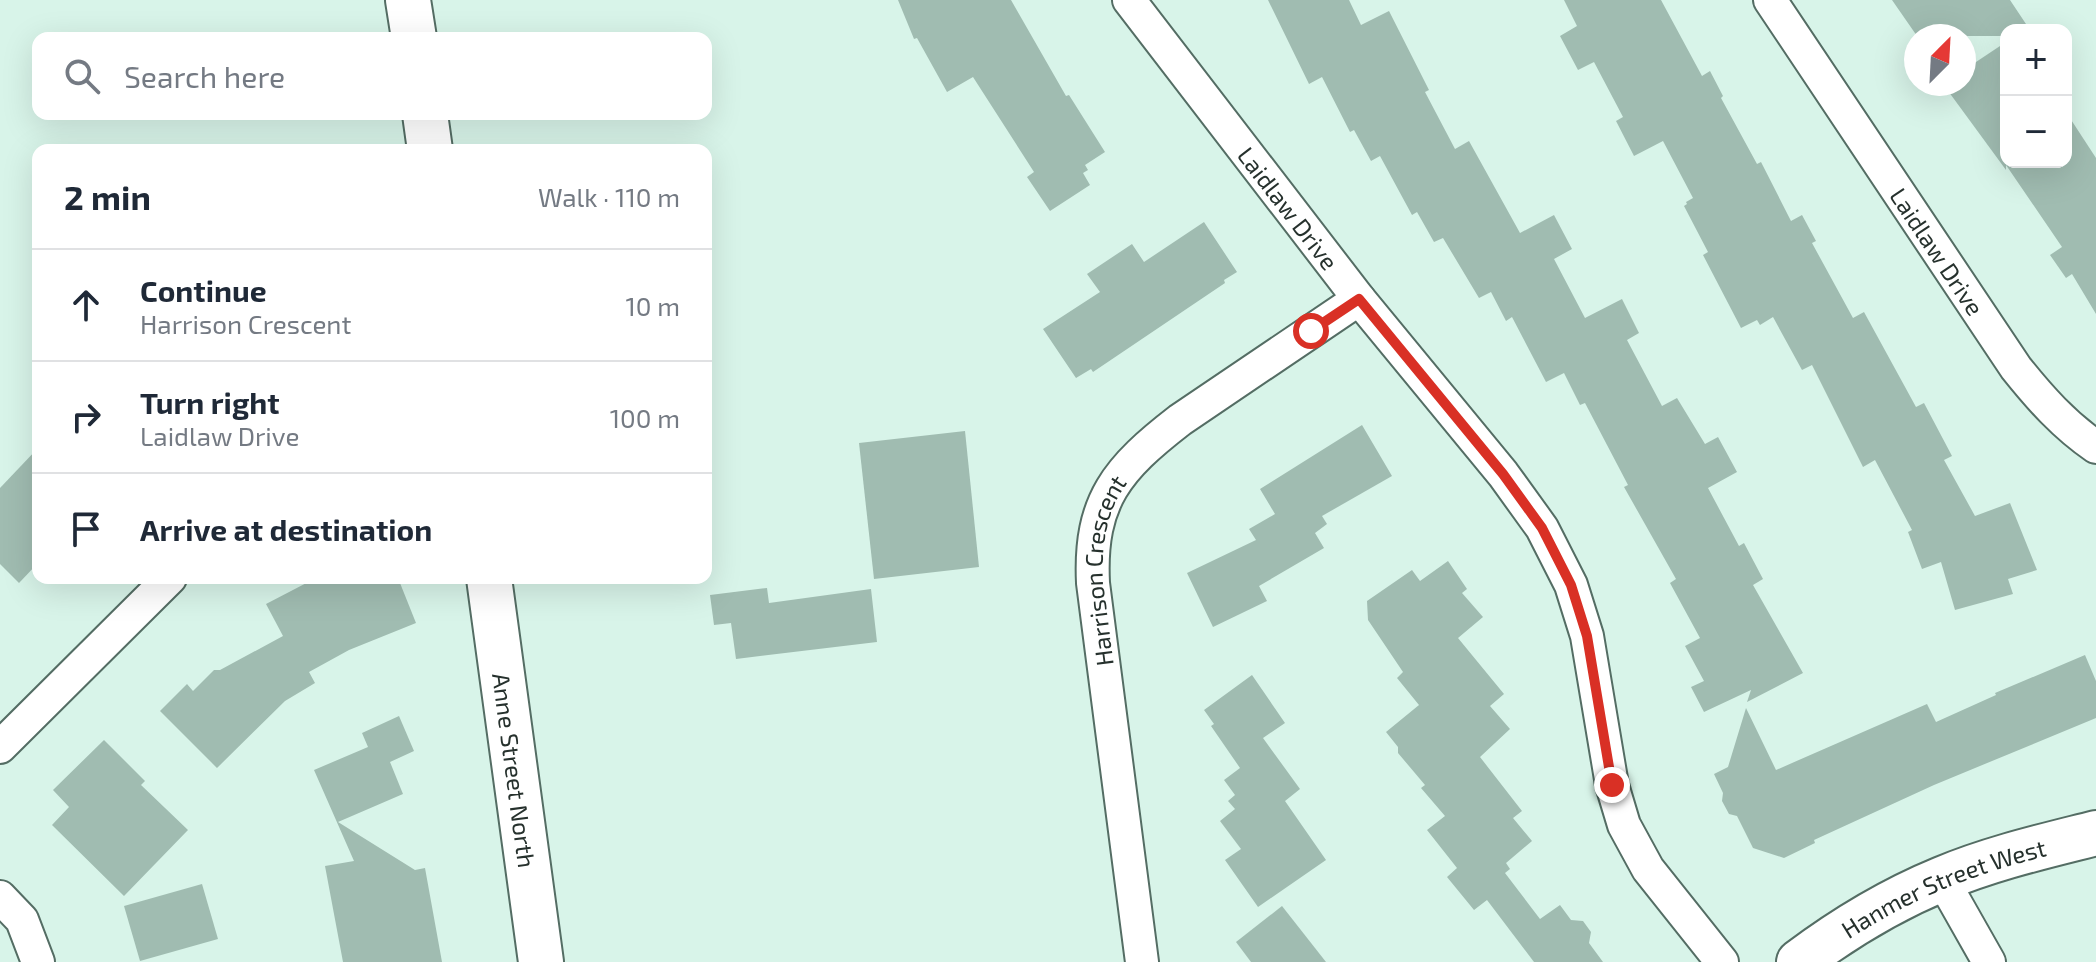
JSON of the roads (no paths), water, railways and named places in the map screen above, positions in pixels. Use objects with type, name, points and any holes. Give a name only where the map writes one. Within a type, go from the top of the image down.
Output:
[{"type":"street","points":[[408,0],[413,32]]},
{"type":"street","name":"Laidlaw Drive","points":[[1129,0],[1359,299],[1503,474],[1542,528],[1571,585],[1587,636],[1612,785],[1624,825],[1648,869],[1722,962]]},
{"type":"street","name":"Laidlaw Drive","points":[[1770,0],[2016,368],[2039,397],[2096,447]]},
{"type":"street","points":[[426,120],[429,144]]},
{"type":"street","name":"Harrison Crescent","points":[[1142,962],[1093,583],[1092,558],[1097,524],[1104,504],[1128,463],[1152,442],[1359,299]]},
{"type":"street","points":[[0,747],[164,584]]},
{"type":"street","name":"Anne Street North","points":[[490,584],[541,962]]},
{"type":"street","name":"Hanmer Street West","points":[[1799,962],[1843,929],[1942,879],[2011,855],[2096,833]]},
{"type":"street","points":[[1942,879],[1989,962]]},
{"type":"street","points":[[0,897],[22,920],[38,962]]}]
